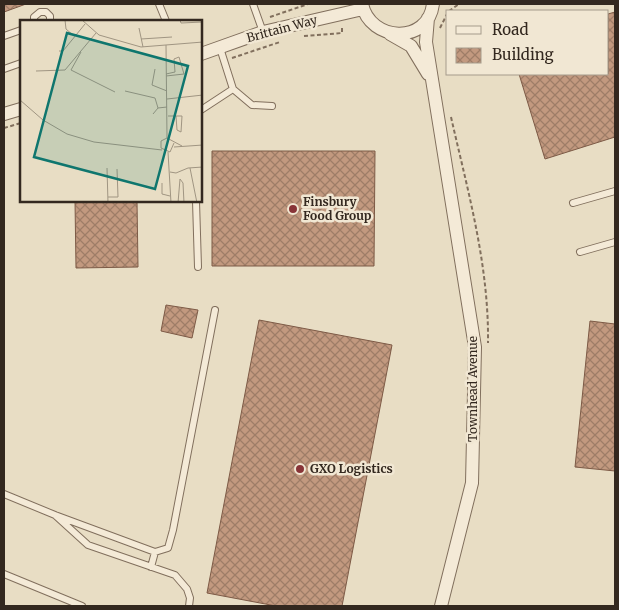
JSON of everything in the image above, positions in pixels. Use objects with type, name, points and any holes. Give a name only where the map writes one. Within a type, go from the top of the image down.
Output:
[{"type":"street","points":[[388,34],[411,32],[420,27],[428,18],[433,4]]},
{"type":"street","name":"Brittain Way","points":[[202,54],[222,54],[263,32],[342,14],[363,6],[371,22],[388,34]]},
{"type":"street","name":"Townhead Avenue","points":[[428,18],[426,42],[475,347],[472,483],[441,606]]},
{"type":"street","name":"Townhead Avenue","points":[[388,34],[411,46],[432,81]]},
{"type":"street","points":[[4,114],[20,109]]},
{"type":"lane","points":[[159,4],[166,20]]},
{"type":"lane","points":[[253,4],[263,32]]},
{"type":"lane","points":[[34,20],[34,17],[40,12],[46,12],[50,16],[50,20]]},
{"type":"lane","points":[[4,36],[20,30]]},
{"type":"lane","points":[[222,54],[233,89],[252,105],[272,106]]},
{"type":"lane","points":[[4,69],[20,63]]},
{"type":"lane","points":[[202,109],[233,89]]},
{"type":"lane","points":[[573,203],[615,190]]},
{"type":"lane","points":[[196,202],[198,267]]},
{"type":"lane","points":[[580,252],[615,242]]},
{"type":"lane","points":[[4,494],[54,515],[155,552],[168,548],[215,310]]},
{"type":"lane","points":[[54,515],[88,545],[175,575],[187,589],[190,598],[189,606]]},
{"type":"lane","points":[[151,567],[155,552]]},
{"type":"lane","points":[[4,574],[82,606]]},
{"type":"path","points":[[298,37],[342,34],[342,14]]},
{"type":"path","points":[[439,31],[446,18]]},
{"type":"path","points":[[222,54],[280,42]]},
{"type":"path","points":[[4,128],[20,123]]},
{"type":"building","points":[[4,4],[26,4],[4,12]]},
{"type":"building","points":[[615,12],[615,137],[545,159],[519,75],[609,75],[609,14]]},
{"type":"building","name":"Finsbury Food Group","points":[[212,151],[375,151],[374,266],[212,266]]},
{"type":"building","points":[[75,202],[137,202],[138,267],[76,268]]},
{"type":"building","points":[[166,305],[198,310],[192,338],[161,331]]},
{"type":"building","name":"GXO Logistics","points":[[259,320],[392,345],[342,606],[276,606],[207,593]]},
{"type":"building","points":[[590,321],[615,324],[615,471],[575,467]]},
{"type":"place","name":"Finsbury Food Group","points":[[293,209]]},
{"type":"place","name":"GXO Logistics","points":[[300,469]]}]
